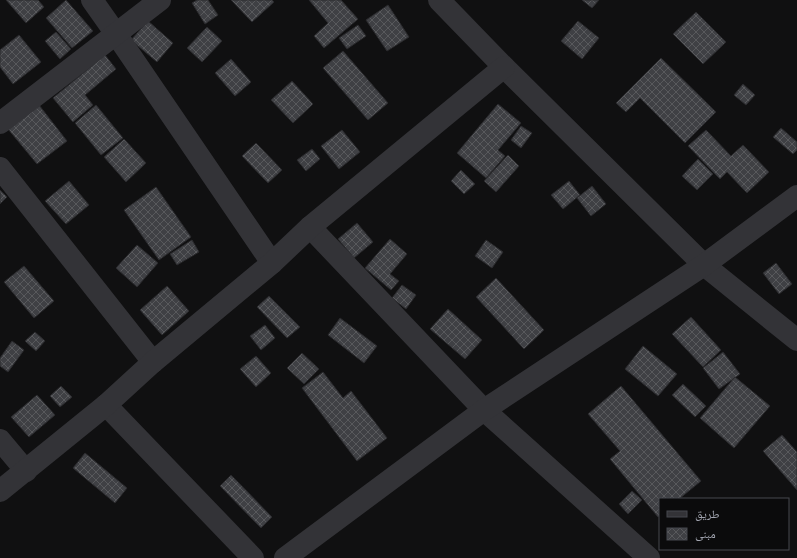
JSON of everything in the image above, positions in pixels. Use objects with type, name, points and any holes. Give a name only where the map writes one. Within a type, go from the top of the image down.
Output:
[{"type":"street","points":[[92,0],[272,263]]},
{"type":"street","points":[[0,123],[160,0]]},
{"type":"street","points":[[439,0],[504,67],[704,265],[797,340]]},
{"type":"street","points":[[0,491],[106,405],[153,362],[272,263],[310,227],[504,67]]},
{"type":"street","points":[[0,168],[153,362]]},
{"type":"street","points":[[285,558],[484,410],[704,265],[797,196]]},
{"type":"street","points":[[310,227],[484,410],[649,558]]},
{"type":"street","points":[[106,405],[253,558]]},
{"type":"street","points":[[0,440],[26,471]]},
{"type":"building","points":[[6,0],[38,0],[44,7],[26,23]]},
{"type":"building","points":[[66,0],[93,31],[72,48],[46,18]]},
{"type":"building","points":[[197,0],[208,0],[218,15],[205,24],[192,3]]},
{"type":"building","points":[[231,0],[272,0],[274,2],[252,22]]},
{"type":"building","points":[[309,0],[341,0],[358,19],[324,48],[314,36],[328,23]]},
{"type":"building","points":[[582,0],[599,0],[592,8]]},
{"type":"building","points":[[388,5],[409,37],[387,51],[366,20]]},
{"type":"building","points":[[696,12],[726,42],[703,64],[673,34]]},
{"type":"building","points":[[148,21],[173,43],[157,62],[131,40]]},
{"type":"building","points":[[578,21],[599,38],[582,59],[561,41]]},
{"type":"building","points":[[358,25],[366,36],[347,49],[339,38]]},
{"type":"building","points":[[207,27],[222,41],[202,62],[187,48]]},
{"type":"building","points":[[56,32],[71,49],[60,59],[45,41]]},
{"type":"building","points":[[19,35],[41,62],[13,84],[0,67],[0,50]]},
{"type":"building","points":[[343,51],[388,103],[368,120],[323,68]]},
{"type":"building","points":[[105,55],[116,69],[85,95],[93,105],[73,122],[53,98]]},
{"type":"building","points":[[661,58],[716,112],[685,143],[640,98],[626,112],[616,103]]},
{"type":"building","points":[[231,59],[251,82],[235,96],[215,73]]},
{"type":"building","points":[[292,81],[313,104],[293,123],[271,100]]},
{"type":"building","points":[[743,84],[755,95],[746,105],[734,95]]},
{"type":"building","points":[[498,104],[521,123],[498,150],[505,156],[486,178],[457,153]]},
{"type":"building","points":[[39,105],[67,141],[37,164],[8,129]]},
{"type":"building","points":[[96,105],[123,138],[101,155],[75,123]]},
{"type":"building","points":[[521,126],[532,133],[521,148],[511,140]]},
{"type":"building","points":[[781,128],[797,142],[797,150],[793,154],[773,137]]},
{"type":"building","points":[[342,130],[360,152],[339,169],[321,146]]},
{"type":"building","points":[[706,130],[731,156],[743,145],[769,172],[747,193],[727,172],[720,179],[688,146]]},
{"type":"building","points":[[124,139],[146,163],[126,182],[104,157]]},
{"type":"building","points":[[256,143],[282,170],[268,183],[242,156]]},
{"type":"building","points":[[312,149],[320,159],[306,171],[297,160]]},
{"type":"building","points":[[508,155],[519,166],[496,192],[484,181]]},
{"type":"building","points":[[698,159],[713,174],[697,190],[682,176]]},
{"type":"building","points":[[461,170],[475,184],[464,194],[451,181]]},
{"type":"building","points":[[69,181],[89,205],[66,224],[45,201]]},
{"type":"building","points":[[569,181],[580,195],[563,209],[551,195]]},
{"type":"building","points":[[592,186],[606,204],[591,216],[577,198]]},
{"type":"building","points":[[156,187],[191,237],[159,260],[124,210]]},
{"type":"building","points":[[0,190],[7,197],[0,204]]},
{"type":"building","points":[[357,223],[373,242],[354,258],[338,239]]},
{"type":"building","points":[[390,239],[407,254],[390,274],[399,281],[391,290],[365,268]]},
{"type":"building","points":[[192,240],[199,252],[177,265],[170,254]]},
{"type":"building","points":[[486,240],[503,252],[492,268],[475,256]]},
{"type":"building","points":[[137,245],[158,263],[137,287],[116,268]]},
{"type":"building","points":[[776,263],[792,284],[779,294],[763,273]]},
{"type":"building","points":[[24,266],[54,301],[34,318],[4,282]]},
{"type":"building","points":[[496,278],[544,330],[524,349],[476,297]]},
{"type":"building","points":[[402,285],[416,295],[406,309],[392,298]]},
{"type":"building","points":[[167,286],[189,311],[162,335],[140,310]]},
{"type":"building","points":[[269,296],[300,327],[287,338],[257,307]]},
{"type":"building","points":[[448,309],[482,340],[465,359],[430,329]]},
{"type":"building","points":[[691,317],[721,350],[703,367],[672,334]]},
{"type":"building","points":[[340,318],[377,346],[364,363],[328,335]]},
{"type":"building","points":[[265,325],[275,338],[261,350],[250,336]]},
{"type":"building","points":[[35,332],[45,341],[36,351],[25,341]]},
{"type":"building","points":[[12,341],[24,350],[8,372],[0,366],[0,358]]},
{"type":"building","points":[[643,346],[677,374],[658,396],[625,369]]},
{"type":"building","points":[[723,352],[740,374],[719,389],[703,368]]},
{"type":"building","points":[[302,353],[319,369],[304,384],[287,368]]},
{"type":"building","points":[[256,356],[271,373],[256,387],[240,369]]},
{"type":"building","points":[[323,372],[343,398],[351,391],[387,438],[357,461],[302,388]]},
{"type":"building","points":[[735,377],[770,406],[734,448],[700,418]]},
{"type":"building","points":[[683,384],[706,406],[695,417],[672,395]]},
{"type":"building","points":[[61,386],[72,397],[60,407],[50,396]]},
{"type":"building","points":[[621,386],[701,481],[680,498],[659,498],[658,517],[610,459],[620,451],[588,414]]},
{"type":"building","points":[[37,395],[55,415],[29,437],[11,417]]},
{"type":"building","points":[[782,435],[797,452],[797,490],[763,451]]},
{"type":"building","points":[[85,453],[127,488],[115,503],[73,468]]},
{"type":"building","points":[[231,475],[272,517],[261,528],[220,486]]},
{"type":"building","points":[[632,491],[642,500],[628,514],[619,504]]}]
